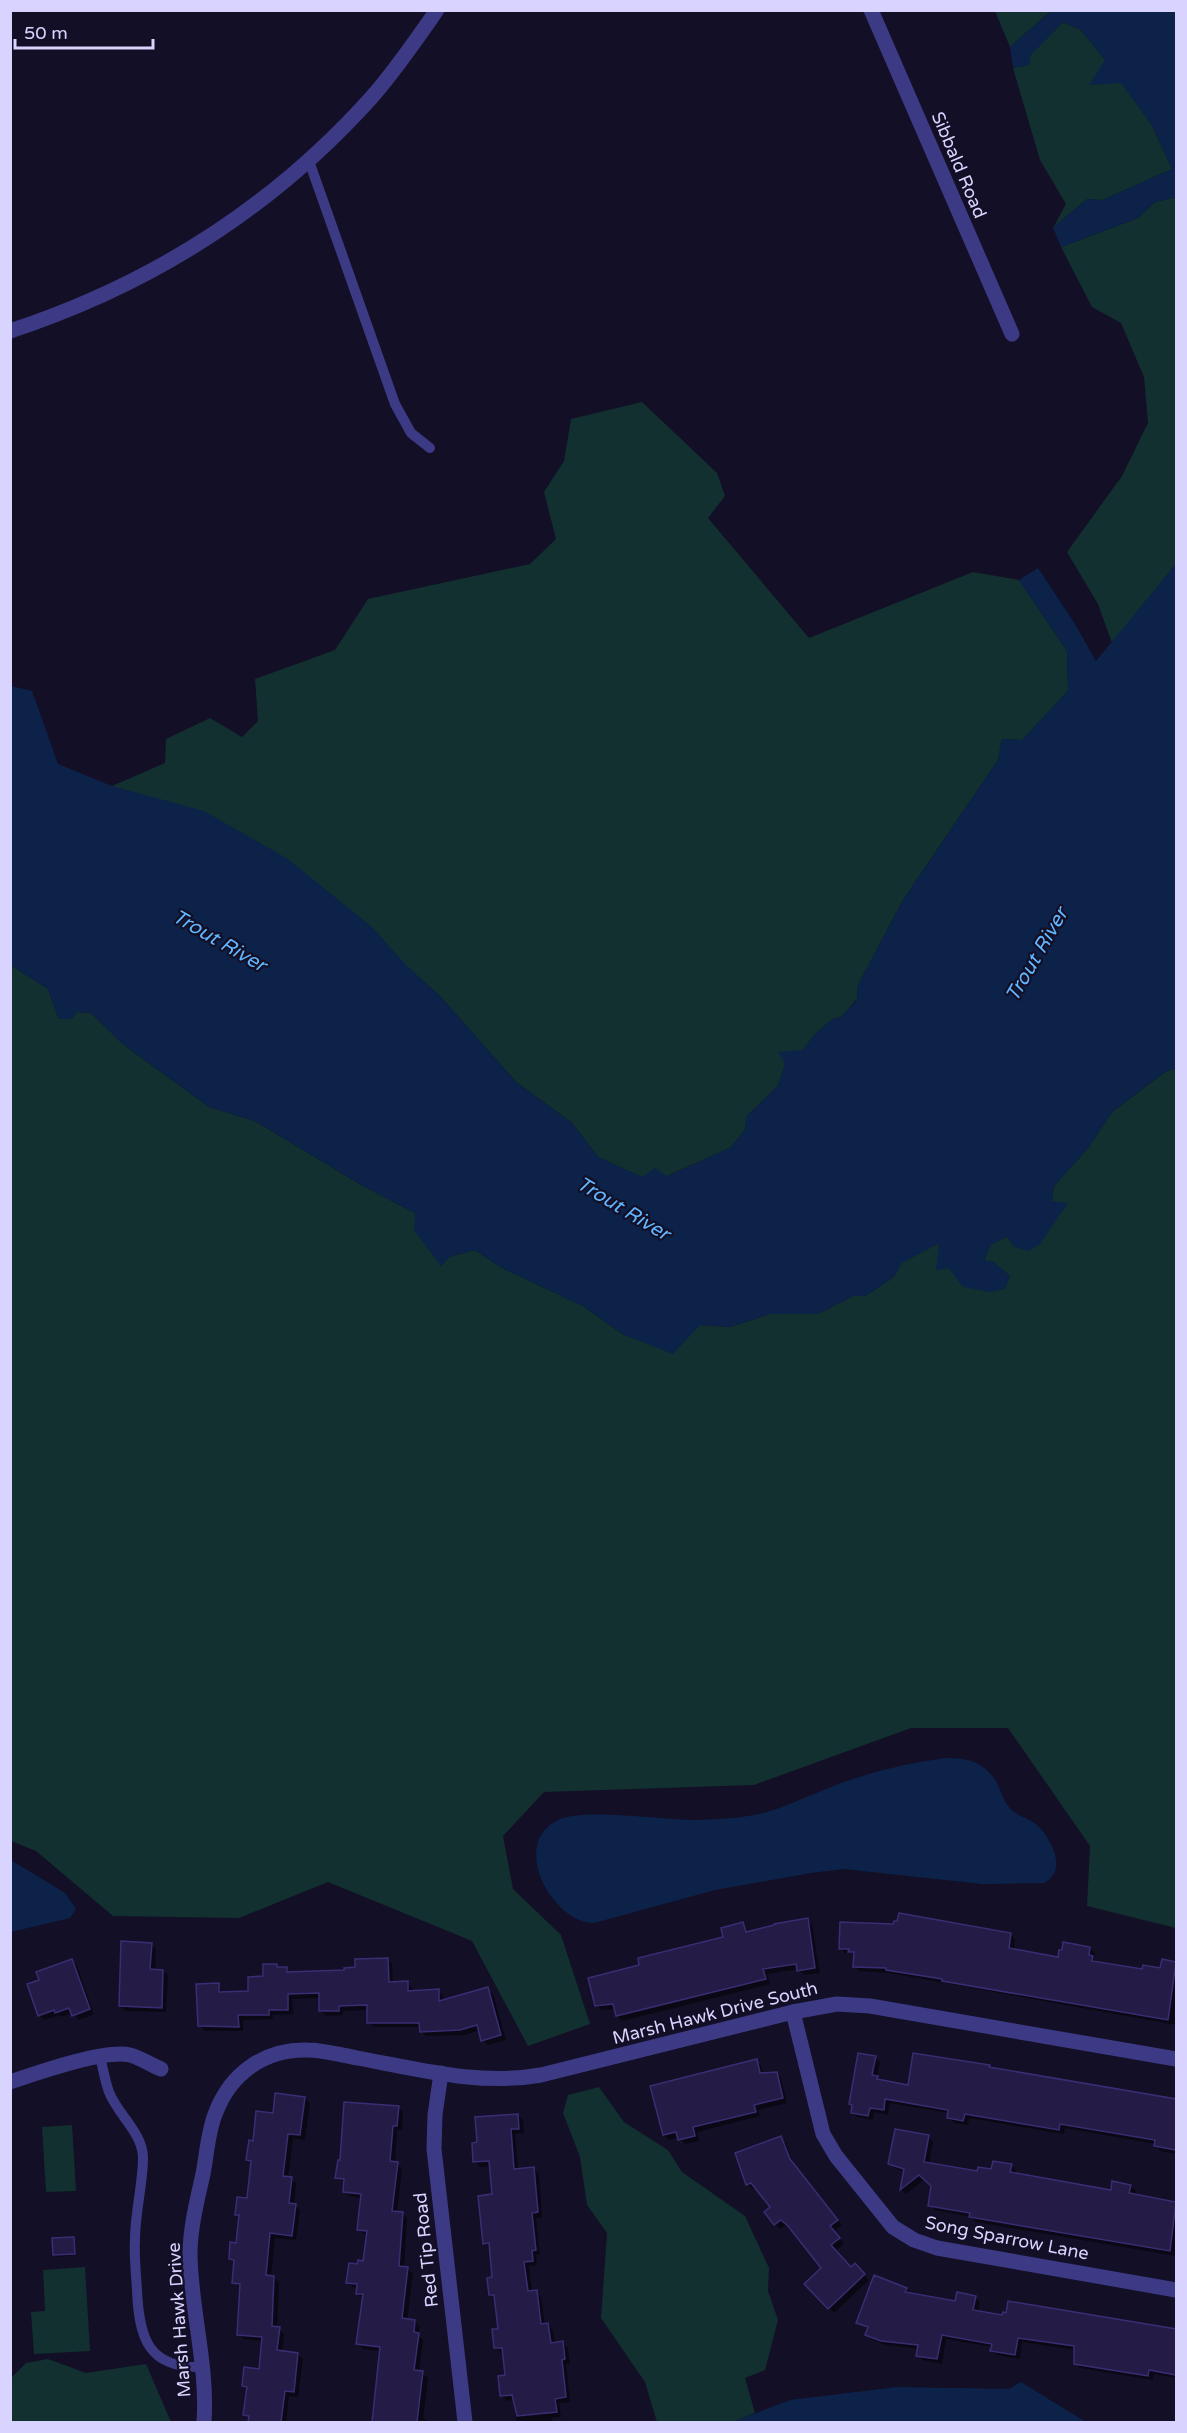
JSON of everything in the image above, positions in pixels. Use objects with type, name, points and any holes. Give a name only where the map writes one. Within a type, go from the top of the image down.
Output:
[{"type":"street","points":[[10,331],[86,304],[166,264],[242,215],[309,161],[372,97],[437,10]]},
{"type":"street","name":"Sibbald Road","points":[[871,10],[1012,334]]},
{"type":"street","name":"Marsh Hawk Drive South","points":[[263,2058],[308,2049],[441,2073],[504,2080],[541,2075],[793,2012],[837,2004],[870,2006],[1176,2059]]},
{"type":"street","name":"Song Sparrow Lane","points":[[793,2012],[824,2134],[836,2156],[893,2227],[914,2240],[937,2248],[1176,2290]]},
{"type":"street","points":[[10,2082],[59,2066],[100,2057],[129,2055],[161,2069]]},
{"type":"street","name":"Marsh Hawk Drive","points":[[204,2422],[203,2367],[191,2281],[190,2253],[193,2222],[215,2113],[227,2089],[242,2072],[263,2058]]},
{"type":"street","name":"Red Tip Road","points":[[441,2073],[435,2115],[434,2149],[465,2422]]},
{"type":"lane","points":[[309,161],[395,404],[411,433],[430,448]]},
{"type":"lane","points":[[100,2057],[110,2094],[139,2141],[143,2156],[135,2240],[138,2318],[143,2338],[150,2349],[162,2360],[183,2368],[203,2367]]},
{"type":"green space","points":[[995,11],[1051,11],[1010,47]]},
{"type":"green space","points":[[1063,22],[1081,30],[1105,60],[1152,125],[1172,169],[1103,200],[1087,199],[1053,228],[1066,204],[1040,160],[1013,68],[1029,65],[1030,55]]},
{"type":"green space","points":[[1176,197],[1176,564],[1112,643],[1098,604],[1067,552],[1122,476],[1148,423],[1144,377],[1121,323],[1092,307],[1061,247],[1138,218],[1155,202]]},
{"type":"green space","points":[[642,402],[717,473],[725,496],[708,518],[809,638],[973,572],[1019,580],[1067,651],[1068,691],[1022,740],[1002,739],[998,760],[903,900],[858,985],[857,999],[841,1017],[833,1019],[816,1033],[803,1050],[785,1064],[778,1086],[747,1116],[745,1130],[730,1148],[667,1176],[642,1177],[598,1157],[572,1123],[516,1082],[439,995],[406,966],[112,786],[165,763],[166,739],[210,718],[242,737],[258,721],[255,679],[335,650],[368,599],[530,564],[556,539],[544,492],[564,461],[571,419]]},
{"type":"green space","points":[[11,965],[48,989],[59,1019],[76,1012],[91,1013],[124,1045],[209,1107],[255,1121],[363,1186],[415,1213],[441,1266],[449,1257],[475,1250],[502,1268],[583,1306],[624,1335],[700,1325],[730,1327],[770,1314],[818,1314],[853,1296],[865,1296],[894,1277],[901,1263],[939,1243],[984,1261],[990,1245],[1068,1204],[1052,1201],[1054,1186],[1088,1148],[1112,1112],[1165,1072],[1176,1068],[1176,1928],[1087,1906],[1090,1846],[1008,1728],[911,1728],[754,1785],[544,1792],[503,1836],[513,1889],[561,1935],[590,2024],[528,2046],[472,1941],[328,1882],[239,1918],[113,1916],[36,1851],[11,1841]]},
{"type":"green space","points":[[599,2087],[624,2122],[668,2150],[682,2172],[745,2216],[769,2268],[768,2291],[778,2320],[765,2370],[745,2378],[755,2413],[733,2422],[657,2422],[645,2382],[601,2318],[607,2233],[587,2205],[580,2157],[563,2113],[568,2095]]},
{"type":"green space","points":[[72,2125],[76,2191],[46,2192],[42,2127]]},
{"type":"green space","points":[[85,2267],[90,2351],[34,2354],[31,2312],[45,2311],[43,2270]]},
{"type":"green space","points":[[48,2359],[86,2373],[146,2364],[171,2422],[11,2422],[11,2378],[26,2363]]},
{"type":"water","points":[[1051,11],[1176,11],[1176,197],[1155,202],[1138,218],[1061,247],[1053,228],[1087,199],[1103,200],[1172,169],[1152,125],[1121,83],[1089,85],[1105,60],[1081,30],[1063,22],[1031,55],[1029,65],[1013,68],[1010,47]]},
{"type":"water","name":"Trout River","points":[[1176,564],[1176,1068],[1165,1072],[1112,1112],[1088,1148],[1054,1186],[1052,1201],[1068,1203],[1040,1244],[1028,1251],[1013,1246],[1007,1236],[991,1245],[984,1260],[993,1261],[1010,1276],[1005,1289],[990,1292],[963,1287],[949,1268],[936,1270],[939,1243],[902,1263],[894,1277],[865,1296],[853,1296],[818,1314],[770,1314],[730,1327],[700,1325],[673,1354],[624,1335],[583,1306],[502,1268],[475,1250],[449,1257],[441,1266],[414,1230],[415,1213],[363,1186],[255,1121],[209,1107],[124,1045],[91,1013],[77,1012],[72,1019],[59,1019],[48,989],[11,965],[11,686],[32,691],[58,764],[112,786],[204,811],[288,859],[373,928],[406,965],[439,995],[516,1082],[572,1123],[598,1157],[642,1177],[655,1168],[667,1176],[730,1148],[745,1130],[747,1116],[778,1086],[785,1064],[778,1052],[803,1050],[816,1033],[833,1019],[841,1017],[857,1000],[858,985],[903,900],[998,760],[1002,739],[1022,740],[1068,691],[1067,651],[1019,580],[1038,568],[1096,661]]},
{"type":"water","points":[[946,1758],[969,1760],[987,1770],[997,1783],[1010,1808],[1043,1831],[1055,1855],[1055,1871],[1051,1878],[1044,1883],[982,1884],[844,1869],[715,1890],[594,1923],[578,1920],[564,1910],[551,1896],[542,1880],[537,1863],[537,1846],[544,1831],[558,1820],[570,1816],[606,1815],[699,1820],[748,1816],[774,1810],[864,1775]]},
{"type":"water","points":[[11,1860],[65,1893],[76,1909],[70,1918],[11,1932]]},
{"type":"water","points":[[1021,2382],[1086,2422],[733,2422],[790,2400],[897,2387],[1009,2389]]},
{"type":"building","points":[[899,1913],[1011,1933],[1009,1948],[1058,1957],[1063,1942],[1090,1947],[1089,1955],[1093,1956],[1092,1961],[1142,1969],[1143,1965],[1160,1968],[1162,1959],[1176,1962],[1168,2020],[942,1981],[942,1979],[886,1970],[886,1968],[853,1967],[854,1952],[848,1952],[849,1949],[839,1949],[840,1922],[893,1924],[897,1921]]},
{"type":"building","points":[[808,1918],[815,1968],[797,1971],[796,1964],[763,1969],[766,1979],[616,2016],[613,2004],[595,2006],[588,1978],[639,1965],[638,1958],[723,1937],[721,1928],[743,1922],[746,1932]]},
{"type":"building","points":[[121,1941],[152,1943],[150,1969],[163,1970],[162,2008],[119,2006]]},
{"type":"building","points":[[388,1958],[389,1982],[408,1981],[408,1991],[439,1989],[439,2001],[488,1987],[501,2035],[481,2041],[477,2025],[460,2030],[420,2032],[419,2023],[367,2023],[367,2005],[339,2006],[339,2011],[319,2011],[319,1993],[288,1994],[288,2010],[269,2010],[269,2015],[238,2015],[239,2027],[198,2026],[196,1984],[219,1983],[219,1992],[248,1991],[248,1977],[263,1976],[263,1964],[287,1967],[287,1972],[344,1970],[344,1968],[355,1967],[355,1959]]},
{"type":"building","points":[[72,1959],[90,2009],[72,2016],[69,2008],[55,2013],[54,2010],[38,2016],[27,1984],[39,1980],[36,1972]]},
{"type":"building","points":[[858,2053],[876,2056],[872,2075],[878,2076],[877,2079],[908,2085],[913,2053],[1176,2099],[1176,2150],[1154,2146],[1155,2140],[1060,2124],[1059,2130],[965,2114],[963,2121],[947,2118],[948,2110],[885,2099],[884,2110],[870,2108],[868,2116],[851,2113],[852,2105],[849,2104]]},
{"type":"building","points":[[757,2059],[760,2073],[777,2072],[783,2098],[754,2105],[756,2112],[693,2127],[695,2136],[678,2140],[676,2132],[663,2135],[650,2086]]},
{"type":"building","points":[[275,2093],[305,2097],[300,2135],[288,2134],[283,2176],[292,2177],[289,2203],[296,2204],[292,2236],[270,2233],[266,2275],[274,2276],[272,2326],[280,2327],[277,2350],[298,2353],[294,2392],[285,2391],[281,2422],[248,2422],[249,2416],[243,2415],[247,2387],[242,2386],[244,2367],[259,2369],[262,2337],[237,2335],[240,2284],[232,2283],[234,2260],[229,2259],[230,2242],[236,2243],[239,2215],[235,2215],[237,2197],[247,2198],[251,2161],[246,2160],[249,2140],[253,2141],[256,2111],[273,2113]]},
{"type":"building","points":[[344,2102],[399,2106],[397,2126],[393,2126],[390,2161],[398,2162],[392,2211],[403,2212],[399,2266],[408,2267],[402,2318],[415,2320],[414,2332],[419,2333],[414,2370],[423,2371],[417,2422],[372,2422],[380,2347],[356,2344],[363,2294],[356,2294],[357,2284],[346,2283],[349,2263],[357,2264],[358,2260],[363,2261],[367,2231],[357,2230],[361,2194],[343,2192],[344,2179],[335,2178],[338,2160],[340,2160]]},
{"type":"building","points":[[518,2114],[519,2129],[511,2129],[514,2169],[534,2167],[538,2212],[532,2213],[536,2250],[532,2251],[533,2261],[524,2262],[528,2291],[537,2290],[541,2324],[548,2323],[551,2343],[563,2341],[565,2359],[562,2360],[566,2397],[555,2399],[557,2412],[517,2416],[512,2395],[500,2396],[498,2376],[505,2375],[502,2348],[494,2348],[492,2329],[498,2329],[494,2295],[489,2295],[487,2278],[492,2277],[489,2243],[483,2244],[478,2196],[492,2194],[489,2161],[473,2162],[472,2143],[477,2142],[475,2117]]},
{"type":"building","points":[[895,2129],[929,2135],[924,2162],[977,2171],[978,2167],[991,2169],[993,2161],[1012,2164],[1010,2172],[1111,2190],[1112,2181],[1131,2185],[1129,2193],[1176,2202],[1170,2251],[969,2217],[970,2213],[928,2206],[931,2186],[919,2175],[900,2190],[904,2169],[888,2164]]},
{"type":"building","points":[[781,2136],[790,2159],[838,2220],[830,2226],[840,2238],[831,2245],[851,2267],[855,2263],[865,2274],[828,2309],[804,2284],[821,2268],[788,2226],[781,2220],[774,2225],[764,2212],[770,2207],[751,2183],[746,2185],[735,2153]]},
{"type":"building","points":[[74,2237],[75,2254],[53,2255],[52,2238]]},
{"type":"building","points":[[874,2275],[907,2288],[905,2292],[955,2301],[957,2292],[976,2296],[973,2310],[1002,2315],[1003,2312],[1006,2313],[1008,2301],[1176,2329],[1176,2375],[1149,2370],[1148,2376],[1074,2364],[1074,2346],[1018,2338],[1015,2355],[990,2351],[992,2344],[942,2335],[937,2359],[916,2356],[918,2345],[881,2341],[865,2335],[868,2327],[856,2323]]}]
